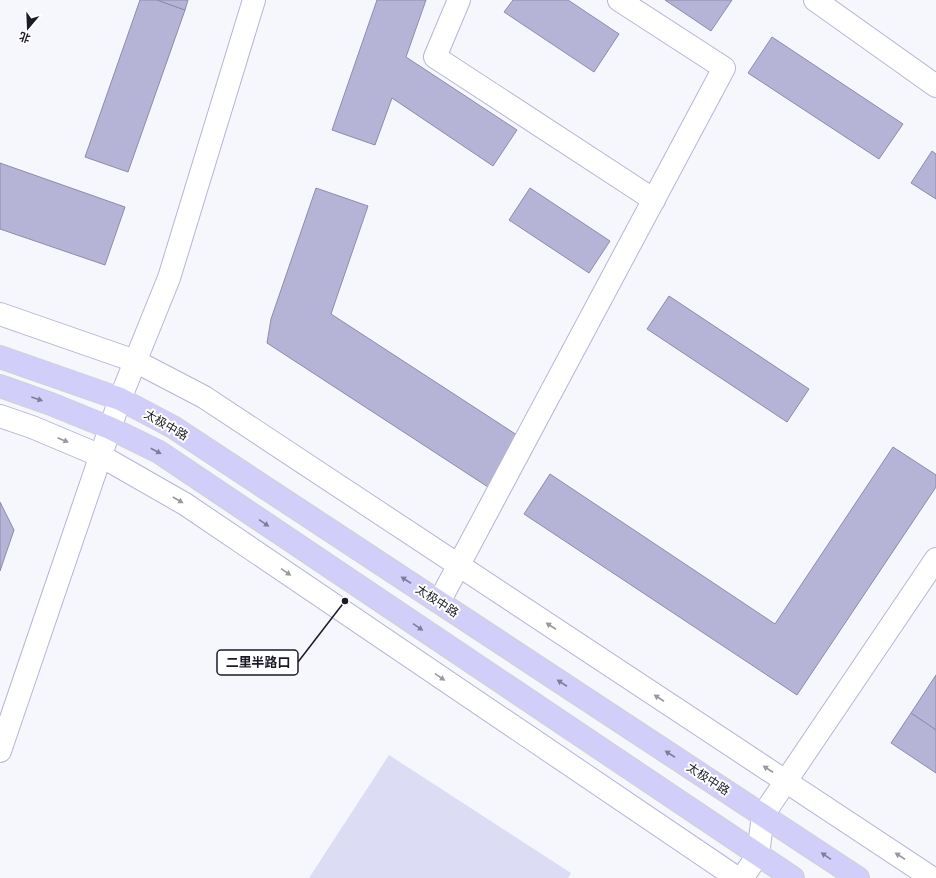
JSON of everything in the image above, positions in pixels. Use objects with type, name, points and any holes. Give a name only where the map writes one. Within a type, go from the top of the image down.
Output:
[{"type":"main road","name":"太极中路","points":[[0,357],[120,399],[173,427],[858,878]]},
{"type":"main road","points":[[0,386],[52,404],[110,428],[159,452],[793,878]]},
{"type":"street","points":[[0,751],[120,399],[169,278],[254,0]]},
{"type":"street","points":[[459,0],[435,57],[654,200]]},
{"type":"street","points":[[439,602],[724,68],[619,0]]},
{"type":"street","points":[[815,0],[936,86]]},
{"type":"street","points":[[0,314],[135,361],[204,397],[932,878]]},
{"type":"street","points":[[0,416],[32,427],[101,456],[185,504],[737,878]]},
{"type":"street","points":[[742,878],[758,855],[763,815],[936,559]]},
{"type":"shaded area","points":[[389,755],[571,873],[568,878],[309,878]]},
{"type":"building","points":[[140,0],[157,0],[185,10],[128,172],[85,157]]},
{"type":"building","points":[[157,0],[188,0],[185,10]]},
{"type":"building","points":[[377,0],[426,0],[406,57],[517,130],[493,166],[392,98],[375,145],[332,130]]},
{"type":"building","points":[[513,0],[568,0],[619,34],[594,72],[504,12]]},
{"type":"building","points":[[665,0],[732,0],[711,31]]},
{"type":"building","points":[[772,37],[903,124],[879,159],[748,73]]},
{"type":"building","points":[[932,151],[936,154],[936,199],[911,183]]},
{"type":"building","points":[[0,163],[125,207],[105,265],[0,229]]},
{"type":"building","points":[[316,188],[368,206],[331,314],[520,437],[488,487],[267,343],[271,319]]},
{"type":"building","points":[[530,188],[610,241],[589,273],[509,220]]},
{"type":"building","points":[[669,296],[809,389],[787,422],[647,329]]},
{"type":"building","points":[[893,447],[936,475],[936,487],[797,695],[524,514],[550,474],[775,624]]},
{"type":"building","points":[[0,502],[14,530],[0,571]]},
{"type":"building","points":[[936,675],[936,730],[911,713]]},
{"type":"building","points":[[911,713],[936,730],[936,773],[891,743]]},
{"type":"place","name":"二里半路口","points":[[345,601]]}]
